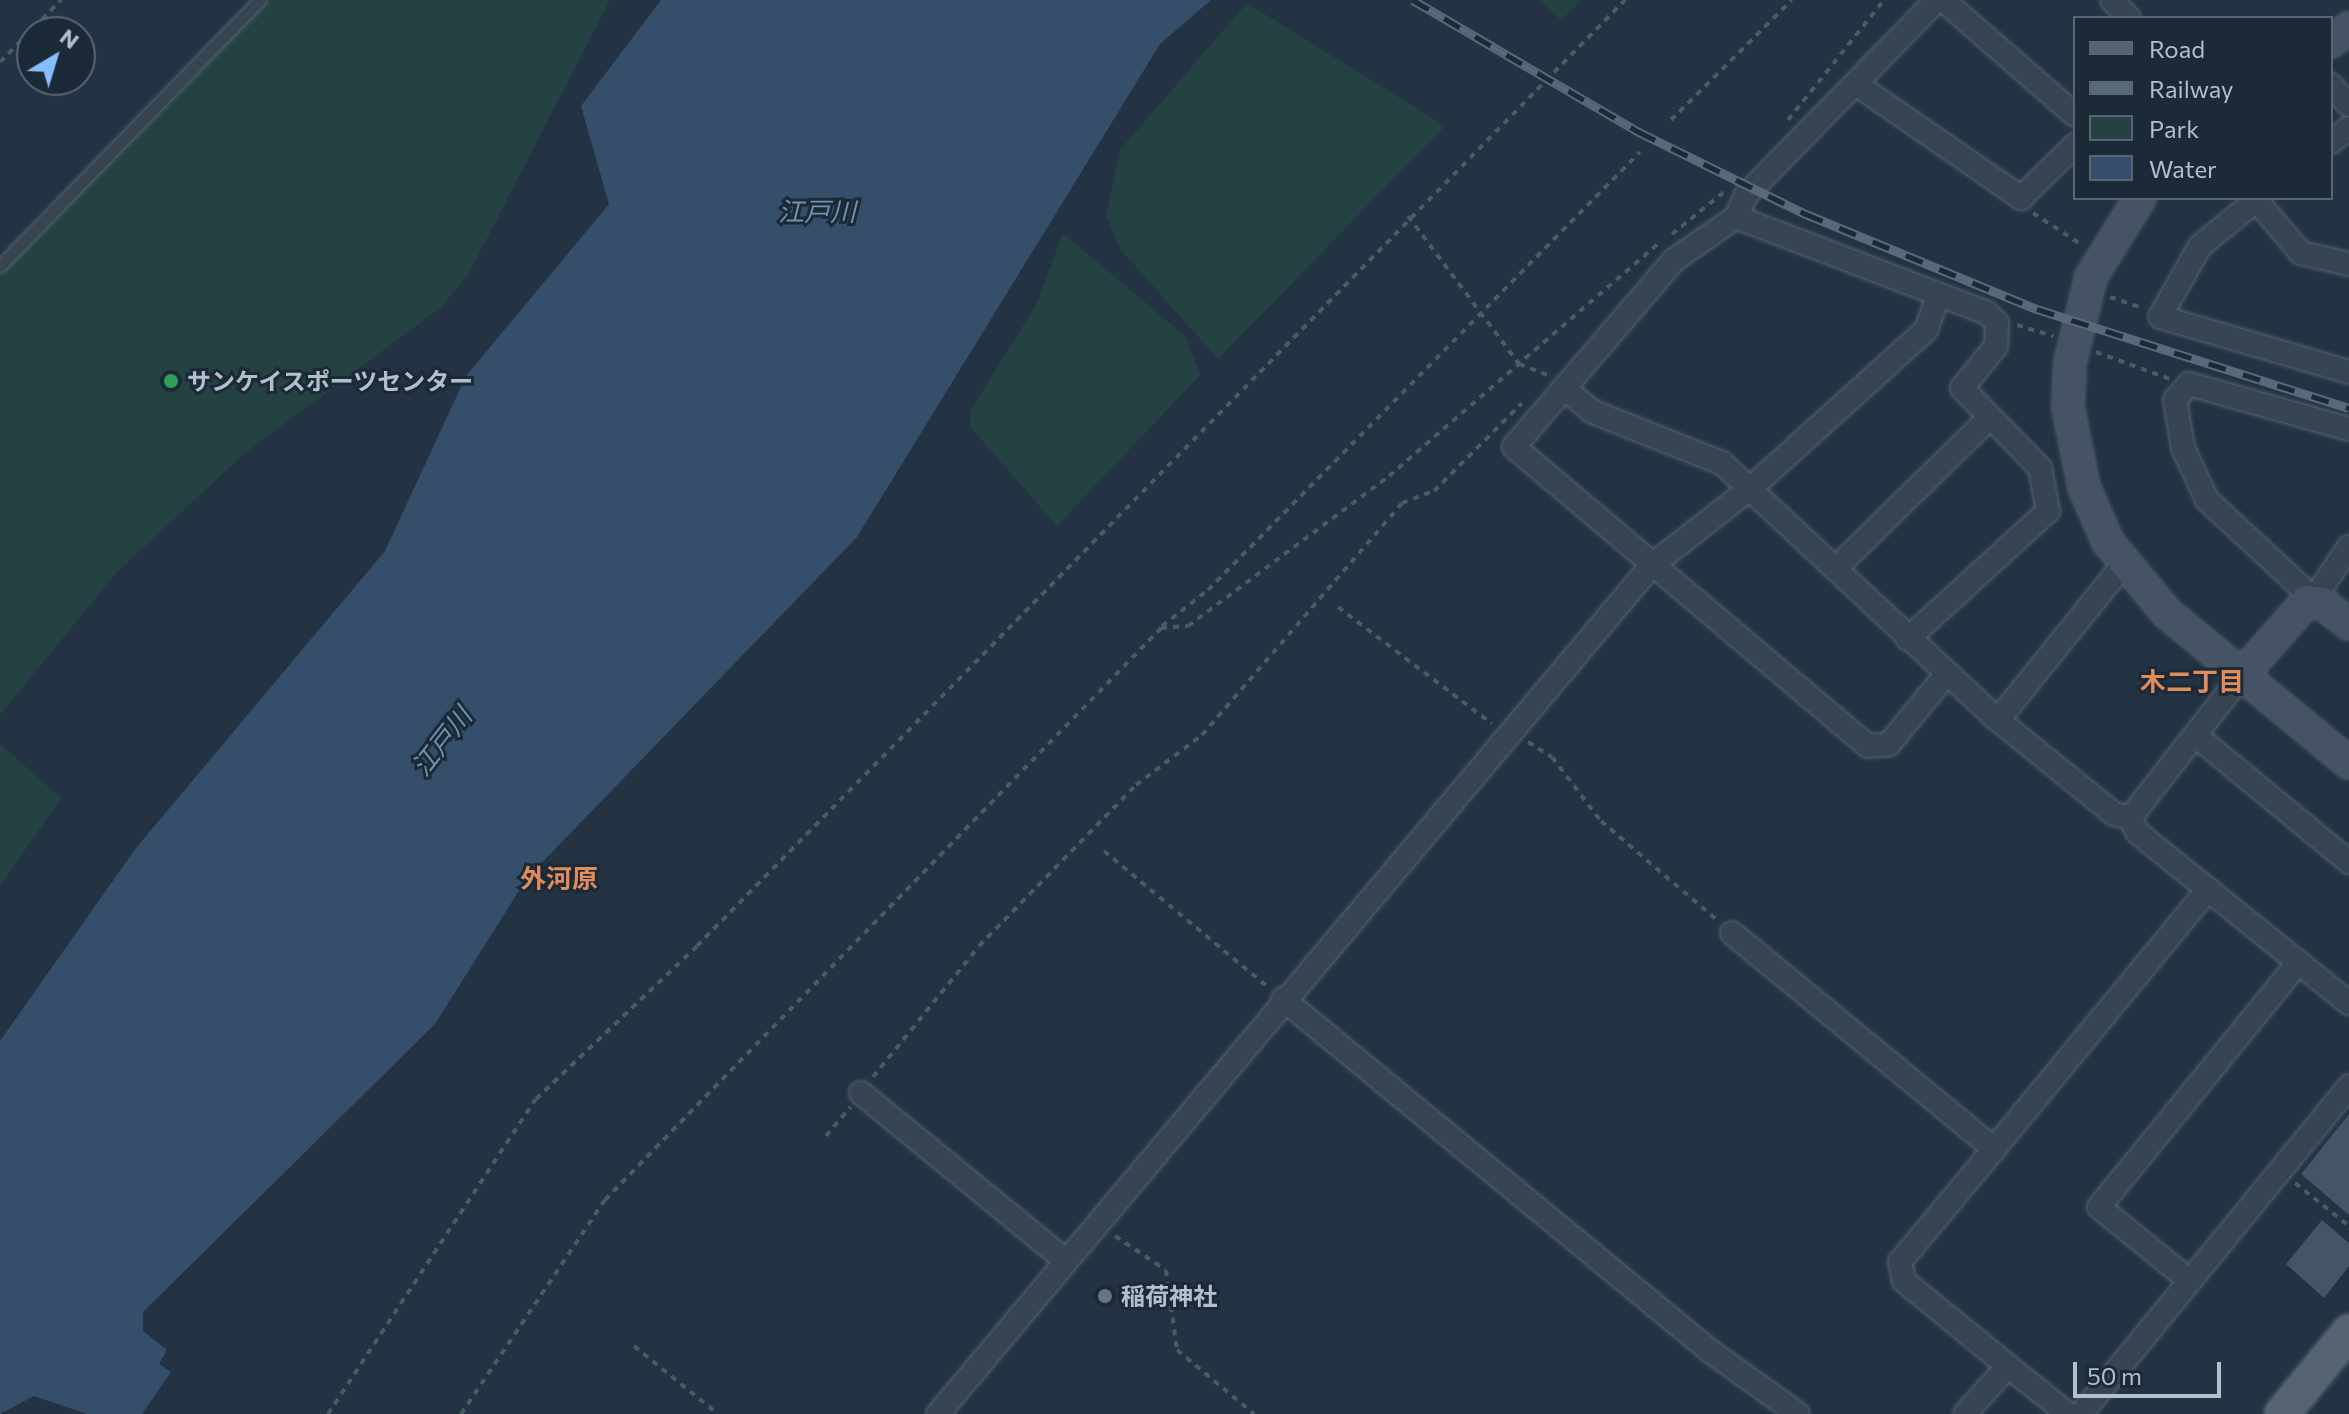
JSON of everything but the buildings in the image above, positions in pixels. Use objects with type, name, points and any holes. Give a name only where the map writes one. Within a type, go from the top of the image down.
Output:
[{"type":"main road","points":[[2282,1414],[2349,1332]]},
{"type":"street","points":[[1945,676],[1879,750],[1651,566],[1514,447],[1555,377],[1674,260],[1736,217],[1746,195],[1940,0],[2073,113]]},
{"type":"street","points":[[2112,0],[2127,16]]},
{"type":"street","points":[[2333,40],[2349,28]]},
{"type":"street","points":[[1856,84],[2021,198],[2073,147]]},
{"type":"street","points":[[2333,87],[2349,105]]},
{"type":"street","points":[[2333,140],[2349,128]]},
{"type":"street","points":[[2139,200],[2091,277],[2070,363],[2074,457],[2123,565],[2242,675],[2349,763]]},
{"type":"street","points":[[2256,200],[2200,246],[2160,317],[2349,372]]},
{"type":"street","points":[[2258,200],[2301,253],[2349,264]]},
{"type":"street","points":[[1736,217],[1939,295],[1997,323],[1996,346],[1962,388],[1987,420],[2040,468],[2048,511],[1908,639]]},
{"type":"street","points":[[938,1414],[1065,1260],[1290,1005],[1505,732],[1651,566],[1751,488],[1926,330],[1939,295]]},
{"type":"street","points":[[1555,377],[1591,411],[1722,463],[1836,568],[1945,676],[2114,814],[2130,818],[2208,889],[2299,962],[2345,993]]},
{"type":"street","points":[[2349,429],[2189,384],[2181,388],[2177,424],[2207,500],[2314,599],[2349,624]]},
{"type":"street","points":[[1836,568],[1987,420]]},
{"type":"street","points":[[2130,818],[2242,675],[2314,599],[2349,547]]},
{"type":"street","points":[[1998,720],[2123,565]]},
{"type":"street","points":[[2195,735],[2349,862]]},
{"type":"street","points":[[2068,1414],[1904,1281],[1900,1262],[2208,889]]},
{"type":"street","points":[[1732,933],[1994,1149]]},
{"type":"street","points":[[2190,1281],[2099,1207],[2299,962]]},
{"type":"street","points":[[1290,1005],[1710,1351],[1798,1414]]},
{"type":"street","points":[[2081,1414],[2349,1086]]},
{"type":"street","points":[[861,1093],[1065,1260]]},
{"type":"street","points":[[1965,1414],[2008,1366]]},
{"type":"lane","points":[[0,266],[260,0]]},
{"type":"path","points":[[0,62],[61,0]]},
{"type":"path","points":[[328,1414],[536,1099],[697,946],[1408,216],[1625,0]]},
{"type":"path","points":[[1671,120],[1792,0]]},
{"type":"path","points":[[1779,130],[1884,0]]},
{"type":"path","points":[[461,1414],[605,1200],[1161,628],[1208,590],[1640,152]]},
{"type":"path","points":[[1161,628],[1188,626],[1389,476],[1734,181]]},
{"type":"path","points":[[2021,198],[2084,247]]},
{"type":"path","points":[[1408,216],[1519,364],[1555,377]]},
{"type":"path","points":[[2103,303],[2110,285]]},
{"type":"path","points":[[2105,295],[2160,317]]},
{"type":"path","points":[[1997,323],[2053,336]]},
{"type":"path","points":[[2090,364],[2089,350],[2093,337]]},
{"type":"path","points":[[2089,350],[2181,388]]},
{"type":"path","points":[[1541,382],[1555,377]]},
{"type":"path","points":[[826,1136],[979,946],[1136,785],[1202,735],[1402,503],[1434,491],[1533,390]]},
{"type":"path","points":[[1338,607],[1505,732],[1552,757],[1601,821],[1732,933]]},
{"type":"path","points":[[1104,851],[1290,1005]]},
{"type":"path","points":[[2280,1170],[2349,1226]]},
{"type":"path","points":[[1098,1222],[1166,1270],[1177,1350],[1254,1414]]},
{"type":"path","points":[[634,1346],[718,1414]]},
{"type":"green space","name":"サンケイスポーツセンター","points":[[252,0],[610,0],[468,275],[440,308],[244,454],[116,573],[0,715],[0,261]]},
{"type":"green space","points":[[1540,0],[1582,0],[1561,20]]},
{"type":"green space","points":[[1247,3],[1445,126],[1218,359],[1120,249],[1106,216],[1120,150]]},
{"type":"green space","points":[[1063,233],[1185,336],[1200,375],[1057,526],[970,427],[970,411],[1036,305]]},
{"type":"green space","points":[[0,744],[61,798],[0,886]]},
{"type":"water","name":"江戸川","points":[[661,0],[1211,0],[1160,44],[857,537],[527,878],[435,1024],[143,1312],[143,1331],[167,1350],[159,1364],[171,1372],[142,1414],[87,1414],[34,1396],[0,1414],[0,1041],[136,848],[385,551],[466,376],[609,204],[581,106]]},
{"type":"railway","points":[[1413,0],[1639,132],[1806,214],[2037,309],[2349,408]]},
{"type":"place","name":"サンケイスポーツセンター","points":[[171,381]]},
{"type":"place","name":"稲荷神社","points":[[1105,1296]]},
{"type":"district","name":"木二丁目","points":[[2192,681]]},
{"type":"district","name":"外河原","points":[[559,878]]}]
